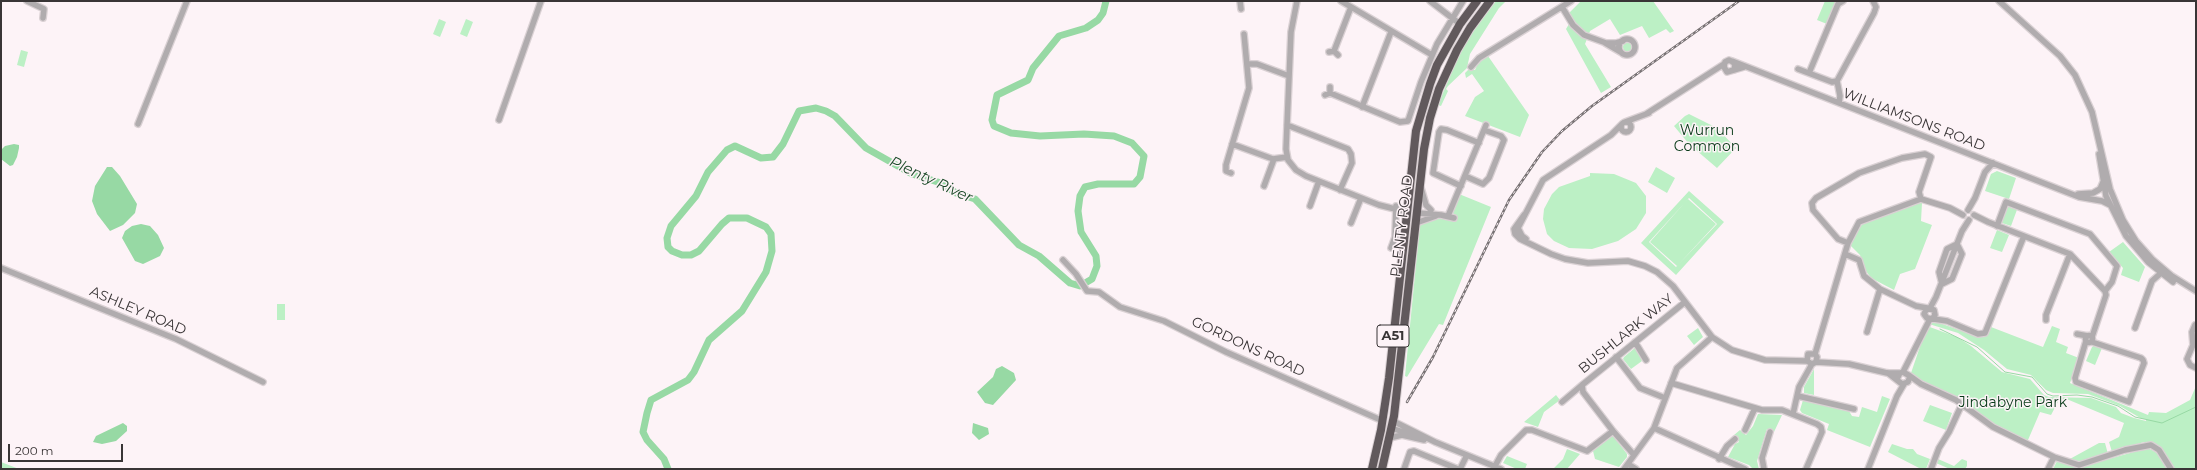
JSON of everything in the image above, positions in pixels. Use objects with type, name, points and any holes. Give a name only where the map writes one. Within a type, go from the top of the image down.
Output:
[{"type":"highway","name":"PLENTY ROAD","points":[[1372,469],[1383,421],[1389,378],[1413,152],[1420,118],[1437,65],[1462,21],[1477,1]]},
{"type":"highway","name":"PLENTY ROAD","points":[[1382,469],[1392,425],[1426,137],[1439,89],[1462,40],[1490,1]]},
{"type":"highway","points":[[1407,209],[1418,211]]},
{"type":"highway","name":"GORDONS ROAD","points":[[1383,421],[1392,425]]},
{"type":"street","points":[[27,1],[44,9],[43,18]]},
{"type":"street","points":[[138,124],[187,1]]},
{"type":"street","points":[[499,120],[541,1]]},
{"type":"street","points":[[1240,1],[1241,9]]},
{"type":"street","points":[[1297,1],[1291,32],[1287,156],[1298,172],[1361,198],[1389,207],[1407,209]]},
{"type":"street","points":[[1341,1],[1432,55]]},
{"type":"street","points":[[1430,1],[1462,21]]},
{"type":"street","points":[[1328,92],[1400,122],[1408,121],[1432,55],[1463,1]]},
{"type":"street","points":[[1471,67],[1479,58],[1562,8],[1570,1]]},
{"type":"street","points":[[1809,73],[1838,4],[1843,1]]},
{"type":"street","points":[[1839,103],[1840,96],[1837,80],[1874,13],[1876,7],[1873,1]]},
{"type":"street","points":[[1999,1],[2060,56],[2069,67],[2085,94],[2092,112],[2113,204],[2129,241],[2141,255],[2161,273],[2196,292]]},
{"type":"street","points":[[1333,53],[1351,7]]},
{"type":"street","points":[[1562,8],[1577,30],[1624,54],[1631,54],[1635,47],[1631,40],[1615,43],[1603,42]]},
{"type":"street","points":[[1362,107],[1391,32]]},
{"type":"street","points":[[1231,173],[1226,170],[1226,165],[1249,88],[1244,34]]},
{"type":"street","points":[[1623,41],[1620,47],[1624,54]]},
{"type":"street","points":[[1611,135],[1628,130],[1645,114],[1728,61],[1732,61],[1735,65],[1734,70],[1711,72]]},
{"type":"street","name":"WILLIAMSONS ROAD","points":[[1732,61],[2072,194],[2105,198],[2113,204]]},
{"type":"street","points":[[1247,64],[1257,64],[1289,76]]},
{"type":"street","points":[[1724,64],[1727,71]]},
{"type":"street","name":"WILLIAMSONS ROAD","points":[[1734,70],[1740,67],[1748,68]]},
{"type":"street","name":"WILLIAMSONS ROAD","points":[[1798,69],[1832,82],[1837,80]]},
{"type":"street","points":[[1680,92],[1663,106],[1623,123],[1611,135],[1546,177],[1524,214],[1517,232],[1551,254],[1572,260],[1588,263],[1625,261],[1645,266],[1663,276],[1712,337],[1732,350],[1755,358],[1794,360],[1812,358],[1849,364],[1904,378],[1921,384],[1962,404],[1993,427],[2054,457],[2079,465],[2125,450],[2151,446],[2158,450],[2171,469]]},
{"type":"street","points":[[1623,123],[1630,124],[1628,130]]},
{"type":"street","points":[[1623,123],[1621,129],[1628,130]]},
{"type":"street","points":[[1287,126],[1295,127],[1348,149],[1352,160],[1342,190]]},
{"type":"street","points":[[1448,216],[1485,127],[1501,136],[1504,140],[1489,178],[1483,184],[1465,176]]},
{"type":"street","points":[[2096,128],[2105,198]]},
{"type":"street","points":[[1461,186],[1433,173],[1440,131],[1447,130],[1479,143]]},
{"type":"street","points":[[1232,144],[1275,159],[1287,156]]},
{"type":"street","points":[[1848,242],[1838,239],[1813,210],[1812,203],[1816,198],[1859,173],[1902,158],[1925,154],[1932,157],[1919,192],[1921,199]]},
{"type":"street","points":[[1264,186],[1275,159]]},
{"type":"street","points":[[1984,160],[1985,172]]},
{"type":"street","points":[[1868,469],[1985,172],[1993,163]]},
{"type":"street","points":[[1310,206],[1319,181]]},
{"type":"street","points":[[2072,194],[2093,193],[2100,189],[2103,182]]},
{"type":"street","points":[[1420,186],[1427,207],[1439,215]]},
{"type":"street","points":[[2105,198],[2110,189]]},
{"type":"street","points":[[1351,223],[1361,198]]},
{"type":"street","points":[[1793,414],[1799,386],[1806,375],[1812,358],[1848,242],[1859,222],[1921,199],[1988,222],[2070,254],[2105,291],[2106,295],[2074,378],[2078,384],[2129,402],[2144,363],[2143,360],[2090,339]]},
{"type":"street","points":[[1996,226],[2006,202],[2086,232],[2117,266],[2112,282],[2105,291]]},
{"type":"street","points":[[2113,204],[2129,229],[2148,254],[2172,276],[2196,292]]},
{"type":"street","name":"PLENTY ROAD","points":[[1391,248],[1395,237],[1396,208]]},
{"type":"street","points":[[1418,211],[1431,210]]},
{"type":"street","points":[[1418,211],[1454,218]]},
{"type":"street","points":[[1416,223],[1439,215]]},
{"type":"street","points":[[1845,254],[1859,260],[1864,276],[1880,289],[1978,334],[1987,332],[2024,236]]},
{"type":"street","points":[[2046,320],[2046,315],[2070,254]]},
{"type":"street","name":"GORDONS ROAD","points":[[1063,260],[1079,278],[1087,291],[1099,292],[1120,307],[1164,321],[1232,354],[1383,421]]},
{"type":"street","name":"ASHLEY ROAD","points":[[1,268],[176,339],[263,382]]},
{"type":"street","points":[[2135,328],[2152,281],[2161,273]]},
{"type":"street","points":[[1867,332],[1880,289]]},
{"type":"street","name":"BUSHLARK WAY","points":[[1562,402],[1685,302]]},
{"type":"street","points":[[2196,326],[2194,325],[2192,332],[2193,345],[2187,359],[2190,366],[2196,368]]},
{"type":"street","points":[[1636,469],[1626,467],[1654,428],[1677,368],[1712,337]]},
{"type":"street","points":[[1635,342],[1646,360]]},
{"type":"street","points":[[1616,357],[1640,388],[1665,398]]},
{"type":"street","points":[[1671,383],[1755,408],[1782,410],[1821,427],[1822,432],[1806,469]]},
{"type":"street","points":[[1582,386],[1613,431],[1634,455]]},
{"type":"street","points":[[1798,396],[1854,409]]},
{"type":"street","points":[[1931,469],[1939,448],[1950,432],[1962,404]]},
{"type":"street","points":[[1745,430],[1755,408]]},
{"type":"street","name":"GORDONS ROAD","points":[[1392,425],[1497,468]]},
{"type":"street","points":[[1654,428],[1683,440],[1719,459],[1745,469]]},
{"type":"street","points":[[1497,468],[1501,455],[1526,430],[1532,430],[1587,451],[1613,431]]},
{"type":"street","points":[[1764,469],[1762,458],[1770,432]]},
{"type":"street","points":[[1389,438],[1402,435],[1432,441]]},
{"type":"street","points":[[1719,459],[1735,439]]},
{"type":"street","points":[[1404,469],[1410,452],[1414,451],[1459,469],[1467,455]]},
{"type":"street","points":[[2048,469],[2054,457]]},
{"type":"green space","points":[[1496,1],[1506,1],[1499,8],[1470,54],[1467,68],[1448,86],[1446,89],[1448,91],[1441,106],[1438,105],[1460,52],[1474,30]]},
{"type":"green space","points":[[1581,1],[1653,1],[1674,31],[1670,33],[1666,29],[1649,38],[1642,26],[1620,35],[1610,19],[1590,31],[1589,34],[1578,28],[1568,14]]},
{"type":"green space","points":[[1825,1],[1837,2],[1827,24],[1817,20]]},
{"type":"green space","points":[[439,19],[446,22],[440,37],[433,34]]},
{"type":"green space","points":[[466,19],[473,22],[467,37],[460,34]]},
{"type":"green space","points":[[1569,24],[1576,32],[1587,39],[1585,44],[1611,87],[1601,93],[1566,29]]},
{"type":"green space","points":[[1626,42],[1630,42],[1632,43],[1632,51],[1626,52],[1623,49],[1623,45]]},
{"type":"green space","points":[[21,50],[28,52],[24,67],[17,65]]},
{"type":"green space","points":[[1488,56],[1529,115],[1520,137],[1465,116],[1475,97],[1484,91],[1472,74],[1466,78],[1465,73],[1468,70],[1475,70],[1479,61]]},
{"type":"green space","name":"Wurrun Common","points":[[1689,114],[1717,128],[1736,148],[1717,168],[1689,144],[1674,126]]},
{"type":"green space","points":[[1656,167],[1675,178],[1667,193],[1648,182]]},
{"type":"green space","points":[[1997,171],[2016,178],[2009,199],[1985,191],[1991,174]]},
{"type":"green space","points":[[1590,173],[1614,174],[1636,183],[1646,196],[1646,213],[1636,229],[1618,241],[1592,249],[1569,248],[1554,241],[1547,234],[1543,219],[1544,209],[1552,194],[1559,187],[1590,176]]},
{"type":"green space","points":[[1689,191],[1724,222],[1676,275],[1641,243]],"holes":[[[1689,198],[1717,224],[1676,267],[1649,242]]]},
{"type":"green space","points":[[1459,194],[1491,207],[1443,325],[1439,324],[1407,377],[1405,376],[1420,224],[1439,218],[1454,221],[1456,217],[1452,212]]},
{"type":"green space","points":[[1688,199],[1716,224],[1677,266],[1650,242]]},
{"type":"green space","points":[[1918,203],[1922,203],[1921,221],[1932,225],[1915,269],[1900,274],[1894,290],[1871,278],[1866,271],[1860,255],[1850,245],[1862,224]]},
{"type":"green space","points":[[2007,205],[2018,207],[2011,226],[2002,223],[2001,220]]},
{"type":"green space","points":[[1997,230],[2009,235],[2002,252],[1990,248]]},
{"type":"green space","points":[[2123,242],[2145,267],[2139,282],[2121,275],[2123,268],[2109,252]]},
{"type":"green space","points":[[277,304],[285,304],[285,320],[277,320]]},
{"type":"green space","name":"Jindabyne Park","points":[[1934,321],[1979,337],[1987,335],[1991,327],[2043,347],[2052,326],[2060,329],[2056,342],[2068,347],[2066,353],[2079,358],[2070,383],[2148,415],[2149,412],[2166,413],[2190,400],[2196,386],[2196,469],[2172,469],[2160,448],[2155,443],[2144,442],[2112,452],[2109,442],[2119,437],[2124,423],[2069,400],[2059,400],[2051,415],[2040,412],[2028,440],[2026,441],[1994,426],[1964,402],[1924,384],[1911,373],[1927,326],[1957,337],[1971,346],[2002,372],[2030,379],[2044,395],[2049,397],[2091,398],[2116,407],[2121,413],[2134,418],[2146,421],[2146,419],[2142,419],[2120,406],[2088,394],[2053,393],[2046,390],[2031,375],[2007,369],[1984,350],[1958,333],[1929,324]]},
{"type":"green space","points":[[1698,328],[1703,337],[1694,345],[1687,336]]},
{"type":"green space","points":[[2095,345],[2102,348],[2095,365],[2086,361],[2092,347]]},
{"type":"green space","points":[[1636,347],[1642,361],[1631,369],[1623,359]]},
{"type":"green space","points":[[1814,369],[1814,395],[1804,393],[1804,387]]},
{"type":"green space","points":[[1556,395],[1560,400],[1544,412],[1538,427],[1524,422]]},
{"type":"green space","points":[[1882,396],[1890,399],[1870,447],[1827,430],[1829,424],[1802,413],[1800,410],[1803,400],[1849,411],[1852,416],[1859,417],[1862,407],[1877,412]]},
{"type":"green space","points":[[1930,405],[1952,413],[1946,430],[1923,421]]},
{"type":"green space","points":[[1758,414],[1782,415],[1774,432],[1767,429],[1757,461],[1759,469],[1753,469],[1749,465],[1728,457],[1735,444],[1739,442],[1734,435],[1740,430],[1746,435],[1753,426]]},
{"type":"green space","points":[[1611,437],[1614,437],[1627,454],[1627,457],[1619,467],[1595,459],[1593,451]]},
{"type":"green space","points":[[2099,443],[2105,443],[2108,454],[2080,462],[2068,460]]},
{"type":"green space","points":[[1892,444],[1907,449],[1913,449],[1917,454],[1930,459],[1926,469],[1921,469],[1888,452]]},
{"type":"green space","points":[[2148,448],[2159,454],[2167,469],[2053,469],[2057,461],[2080,467]]},
{"type":"green space","points":[[1567,449],[1580,454],[1567,469],[1553,469],[1563,459]]},
{"type":"green space","points":[[1507,456],[1527,464],[1525,469],[1517,469],[1503,463]]},
{"type":"green space","points":[[1938,459],[1954,466],[1962,459],[1967,461],[1967,466],[1965,469],[1950,469],[1936,463]]},
{"type":"green space","points":[[1,462],[19,469],[1,469]]},
{"type":"shaded area","points":[[14,144],[19,145],[19,148],[13,165],[10,166],[1,159],[1,150],[5,146]]},
{"type":"shaded area","points":[[107,167],[112,167],[120,176],[137,204],[135,213],[123,225],[110,231],[97,214],[92,201],[95,186]]},
{"type":"shaded area","points":[[141,224],[150,226],[158,235],[164,248],[160,256],[143,264],[135,261],[122,238],[125,231],[132,226]]},
{"type":"shaded area","points":[[1002,366],[1014,373],[1016,380],[993,405],[985,403],[977,392],[993,377],[996,369]]},
{"type":"shaded area","points":[[123,423],[127,426],[127,431],[116,441],[102,444],[93,442],[96,436]]},
{"type":"shaded area","points":[[973,423],[988,428],[989,434],[979,440],[972,433]]},
{"type":"waterway","name":"Plenty River","points":[[668,469],[664,459],[647,440],[643,432],[651,400],[688,380],[694,372],[709,340],[742,311],[766,272],[772,251],[771,234],[766,227],[747,218],[729,218],[699,251],[691,255],[682,255],[672,251],[668,247],[667,238],[671,226],[696,196],[708,172],[727,150],[735,146],[761,158],[773,157],[783,144],[799,111],[816,108],[826,111],[835,116],[866,148],[912,174],[941,183],[956,193],[975,199],[1019,245],[1039,256],[1070,283],[1080,286],[1092,279],[1097,266],[1096,256],[1081,232],[1078,211],[1080,196],[1085,187],[1098,184],[1134,184],[1140,177],[1144,156],[1132,143],[1114,136],[1084,134],[1040,136],[1011,133],[994,126],[992,120],[997,95],[1028,80],[1033,68],[1059,36],[1086,28],[1098,20],[1103,13],[1106,1]]},
{"type":"waterway","points":[[1940,329],[1977,347],[2005,372],[2032,377],[2047,394],[2053,396],[2077,395],[2092,397],[2118,406],[2135,417],[2162,423],[2196,407]]},
{"type":"railway","points":[[1407,402],[1433,357],[1509,200],[1542,152],[1562,131],[1592,106],[1739,1]]}]
